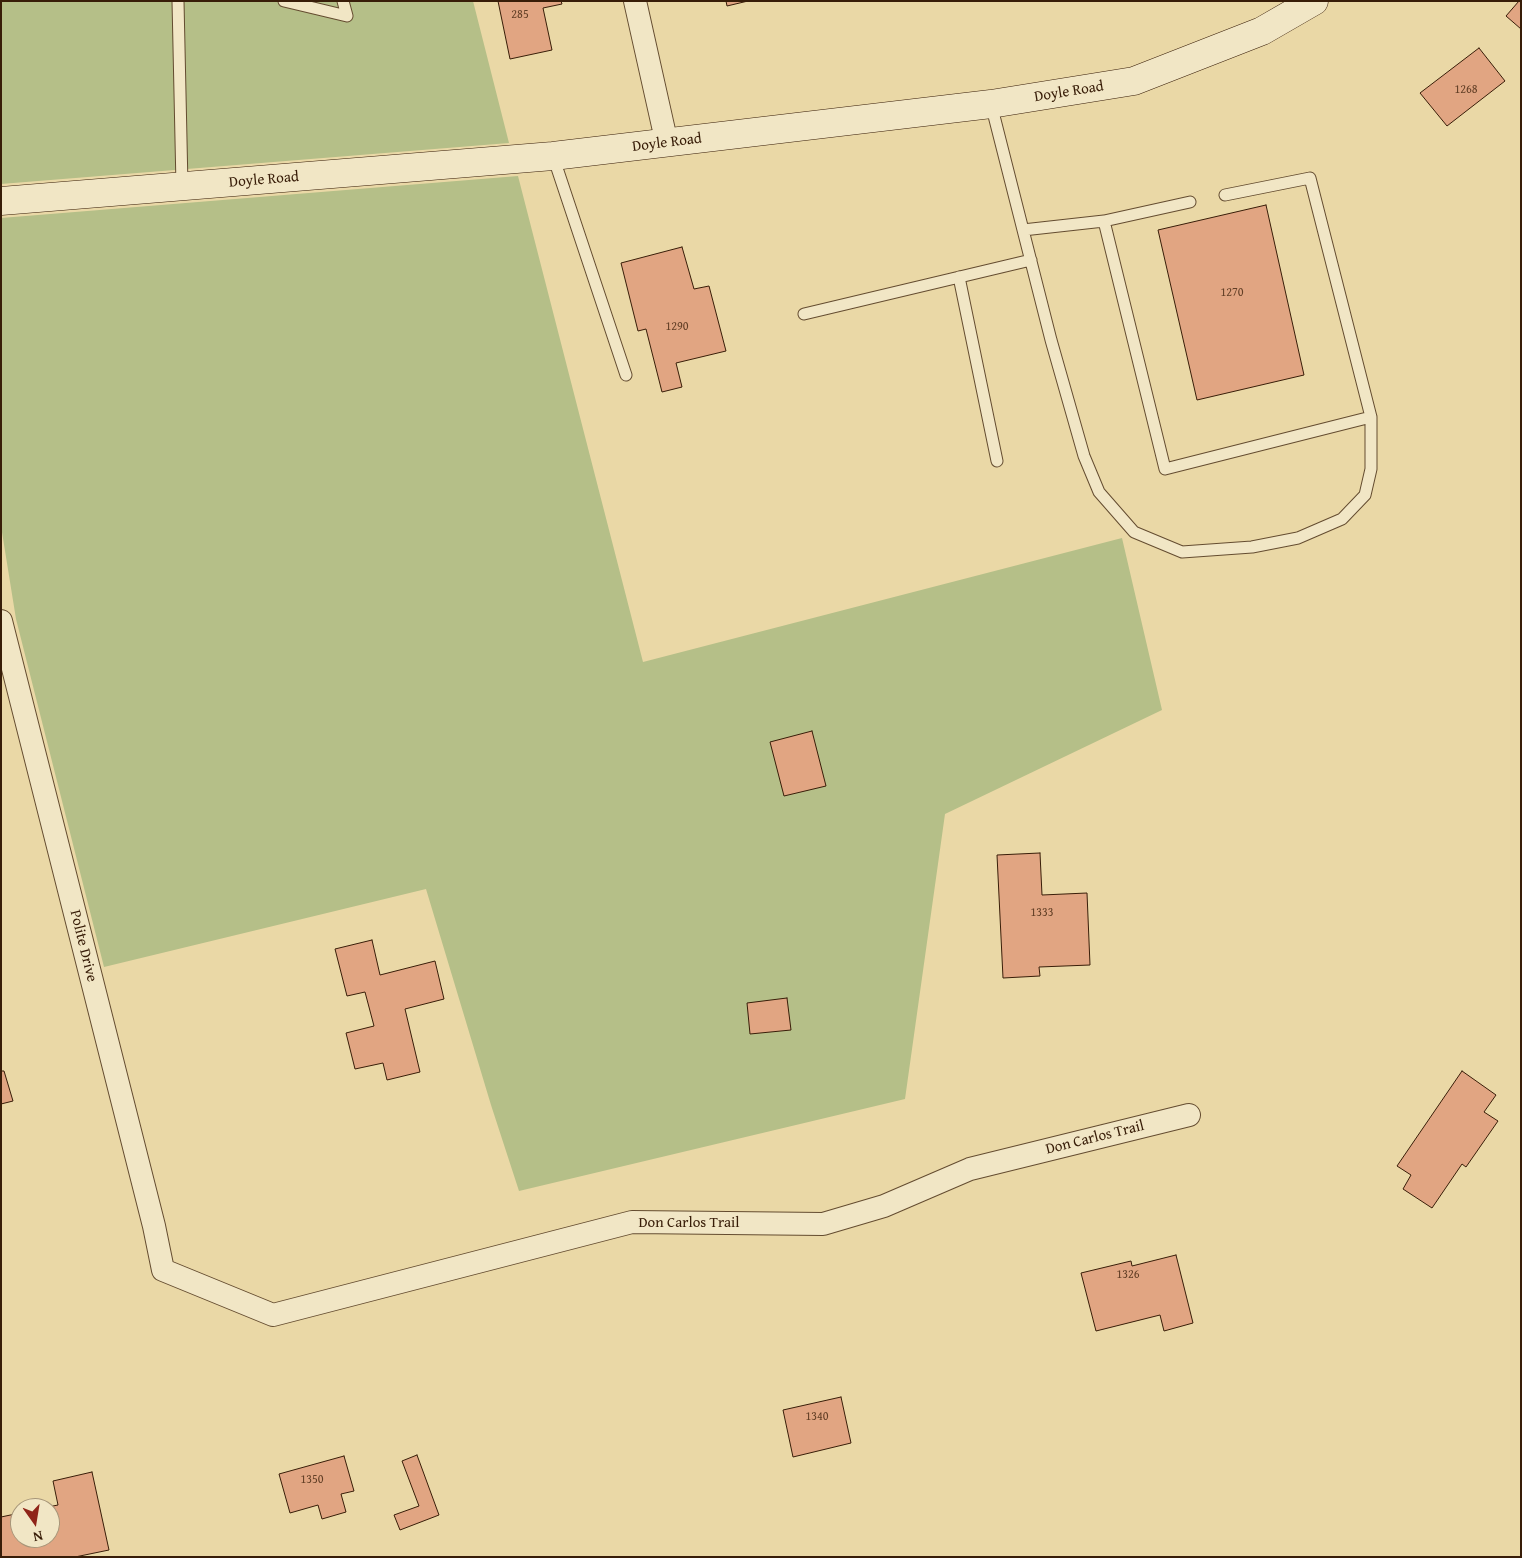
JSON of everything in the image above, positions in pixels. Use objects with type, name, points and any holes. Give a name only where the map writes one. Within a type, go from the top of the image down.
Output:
[{"type":"main road","name":"Doyle Road","points":[[1,201],[553,156],[667,144],[991,104],[1134,81],[1262,31],[1314,1]]},
{"type":"street","points":[[635,1],[667,144]]},
{"type":"street","name":"Polite Drive","points":[[1,622],[154,1226],[163,1270]]},
{"type":"street","name":"Don Carlos Trail","points":[[163,1270],[273,1315],[632,1222],[823,1224],[884,1206],[970,1169],[1188,1115]]},
{"type":"lane","points":[[178,1],[182,186]]},
{"type":"lane","points":[[284,1],[347,16],[343,1]]},
{"type":"lane","points":[[991,104],[1051,340],[1084,456],[1099,492],[1134,532],[1182,552],[1252,547],[1298,538],[1342,520],[1365,495],[1371,469],[1371,417],[1310,178],[1225,195]]},
{"type":"lane","points":[[553,156],[626,375]]},
{"type":"lane","points":[[1023,230],[1104,221],[1190,202]]},
{"type":"lane","points":[[1104,221],[1164,469],[1371,417]]},
{"type":"lane","points":[[804,314],[1031,260]]},
{"type":"lane","points":[[959,277],[997,461]]},
{"type":"green space","points":[[1,1],[473,1],[509,143],[1,184]]},
{"type":"green space","points":[[518,176],[643,662],[1122,538],[1162,710],[945,814],[905,1099],[519,1191],[426,889],[104,967],[16,619],[1,526],[1,218]]},
{"type":"building","points":[[498,1],[561,1],[562,4],[543,8],[552,50],[510,59]]},
{"type":"building","points":[[726,1],[748,1],[727,6]]},
{"type":"building","points":[[1521,1],[1521,29],[1506,16]]},
{"type":"building","points":[[1479,48],[1505,81],[1447,126],[1420,93]]},
{"type":"building","points":[[1266,205],[1304,375],[1197,400],[1158,230]]},
{"type":"building","points":[[682,247],[694,289],[709,286],[726,351],[676,363],[682,387],[662,392],[646,329],[638,331],[621,263]]},
{"type":"building","points":[[812,731],[826,786],[784,796],[770,742]]},
{"type":"building","points":[[1040,853],[1042,895],[1087,893],[1090,965],[1039,967],[1040,976],[1003,978],[997,855]]},
{"type":"building","points":[[372,940],[380,975],[435,961],[444,999],[405,1009],[420,1072],[387,1080],[383,1063],[355,1069],[346,1033],[374,1026],[365,992],[347,996],[335,949]]},
{"type":"building","points":[[787,998],[791,1030],[750,1034],[747,1003]]},
{"type":"building","points":[[1,1071],[4,1071],[13,1101],[1,1104]]},
{"type":"building","points":[[1462,1071],[1496,1095],[1484,1112],[1498,1121],[1466,1167],[1462,1164],[1432,1208],[1403,1189],[1411,1175],[1397,1166]]},
{"type":"building","points":[[1176,1255],[1193,1323],[1164,1331],[1160,1315],[1096,1331],[1081,1273],[1131,1261],[1132,1266]]},
{"type":"building","points":[[841,1397],[851,1443],[793,1457],[783,1410]]},
{"type":"building","points":[[417,1455],[439,1515],[400,1530],[394,1515],[419,1506],[402,1461]]},
{"type":"building","points":[[344,1456],[354,1491],[341,1494],[346,1512],[322,1519],[318,1505],[290,1513],[279,1474]]},
{"type":"building","points":[[92,1472],[109,1550],[75,1557],[1,1557],[1,1517],[10,1515],[10,1548],[60,1548],[60,1498],[57,1498],[53,1481]]}]
